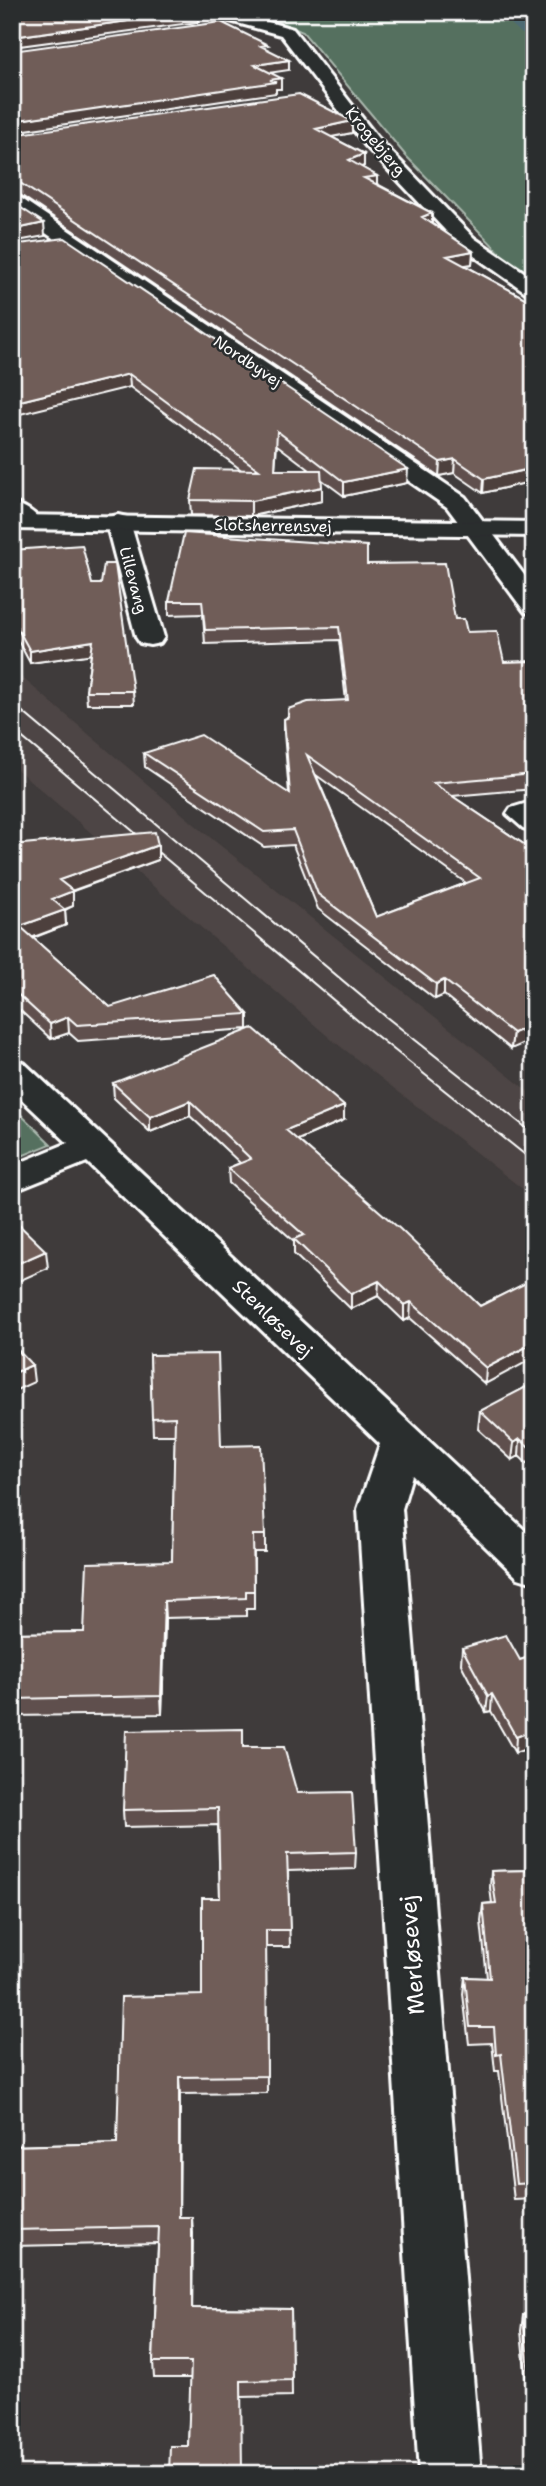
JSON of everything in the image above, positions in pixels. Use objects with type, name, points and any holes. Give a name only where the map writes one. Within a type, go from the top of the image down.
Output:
[{"type":"street","name":"Krogebjerg","points":[[214,20],[256,21],[287,33],[372,141],[467,242],[534,289]]},
{"type":"street","points":[[308,96],[335,92]]},
{"type":"street","name":"Nordbyvej","points":[[12,201],[456,502],[534,606]]},
{"type":"street","points":[[47,244],[70,240]]},
{"type":"street","name":"Slotsherrensvej","points":[[18,518],[534,529]]},
{"type":"street","name":"Lillevang","points":[[118,522],[149,637]]},
{"type":"street","points":[[534,810],[522,814],[534,822]]},
{"type":"street","name":"Stenløsevej","points":[[12,1070],[534,1566]]},
{"type":"street","points":[[12,1180],[93,1146]]},
{"type":"street","name":"Merløsevej","points":[[401,1440],[380,1509],[450,2474]]},
{"type":"shaded area","points":[[12,669],[206,834],[534,1096],[534,1198],[331,1039],[12,765]]},
{"type":"green space","points":[[237,12],[534,12],[534,277],[504,257],[406,156],[303,32],[279,22]]},
{"type":"green space","points":[[12,1106],[51,1144],[12,1160]]},
{"type":"building","points":[[12,12],[193,12],[12,37]]},
{"type":"building","points":[[221,22],[268,45],[261,46],[289,60],[255,65],[281,78],[270,80],[276,82],[12,121],[12,51]]},
{"type":"building","points":[[299,94],[352,121],[316,129],[364,154],[349,160],[377,176],[364,178],[432,213],[422,217],[473,251],[447,256],[534,303],[534,468],[484,479],[455,459],[440,462],[20,183],[12,181],[12,135]]},
{"type":"building","points":[[12,202],[44,223],[12,230]]},
{"type":"building","points":[[65,238],[408,469],[344,482],[277,431],[275,470],[321,470],[322,487],[251,501],[190,500],[197,469],[259,470],[129,374],[12,403],[12,245]]},
{"type":"building","points":[[184,533],[367,546],[367,564],[445,563],[455,619],[464,619],[467,632],[497,631],[504,662],[534,661],[534,774],[433,783],[534,851],[534,1024],[513,1033],[444,980],[436,984],[318,894],[293,830],[264,832],[144,753],[201,735],[290,794],[284,719],[289,717],[288,709],[308,702],[348,700],[339,627],[205,630],[202,601],[169,601]],"holes":[[[307,755],[480,878],[376,917]]]},
{"type":"building","points":[[82,545],[92,584],[101,584],[104,564],[115,564],[133,691],[86,691],[93,641],[30,651],[12,622],[12,550]]},
{"type":"building","points":[[155,832],[158,845],[59,880],[73,891],[52,899],[65,910],[12,929],[12,845]]},
{"type":"building","points":[[22,928],[110,1007],[214,975],[248,1014],[77,1025],[68,1017],[50,1024],[12,989],[12,932]]},
{"type":"building","points":[[253,1028],[344,1106],[286,1130],[400,1229],[480,1306],[534,1279],[534,1343],[486,1368],[411,1302],[404,1305],[379,1281],[351,1294],[294,1239],[304,1235],[228,1168],[251,1159],[190,1101],[150,1117],[113,1083]]},
{"type":"building","points":[[12,1218],[46,1251],[12,1266]]},
{"type":"building","points":[[12,1344],[32,1365],[12,1374]]},
{"type":"building","points":[[218,1354],[221,1446],[261,1445],[265,1535],[253,1535],[254,1591],[246,1591],[246,1598],[164,1601],[161,1696],[12,1699],[12,1633],[84,1632],[87,1563],[172,1561],[175,1417],[152,1418],[150,1355]]},
{"type":"building","points":[[526,1387],[534,1394],[534,1451],[520,1439],[514,1443],[480,1411]]},
{"type":"building","points":[[506,1635],[520,1660],[532,1656],[534,1659],[534,1730],[516,1737],[492,1694],[488,1696],[462,1648]]},
{"type":"building","points":[[243,1729],[243,1747],[284,1747],[297,1793],[352,1792],[356,1852],[287,1854],[290,1930],[266,1930],[267,2076],[179,2077],[179,2217],[192,2217],[192,2308],[291,2309],[292,2380],[241,2381],[242,2474],[169,2474],[170,2446],[188,2446],[191,2362],[153,2362],[159,2227],[12,2230],[12,2146],[117,2143],[121,1997],[202,1995],[202,1898],[220,1898],[218,1808],[123,1810],[126,1731]]},
{"type":"building","points":[[534,1870],[534,2183],[516,2184],[501,2054],[496,2055],[494,2027],[470,2027],[465,1977],[490,1978],[483,1904],[496,1903],[491,1871]]},
{"type":"building","points":[[523,2315],[534,2315],[534,2421]]},
{"type":"waterway","points":[[515,12],[534,27]]},
{"type":"tram line","points":[[12,703],[385,1016],[534,1134]]},
{"type":"tram line","points":[[12,729],[363,1025],[534,1162]]}]
